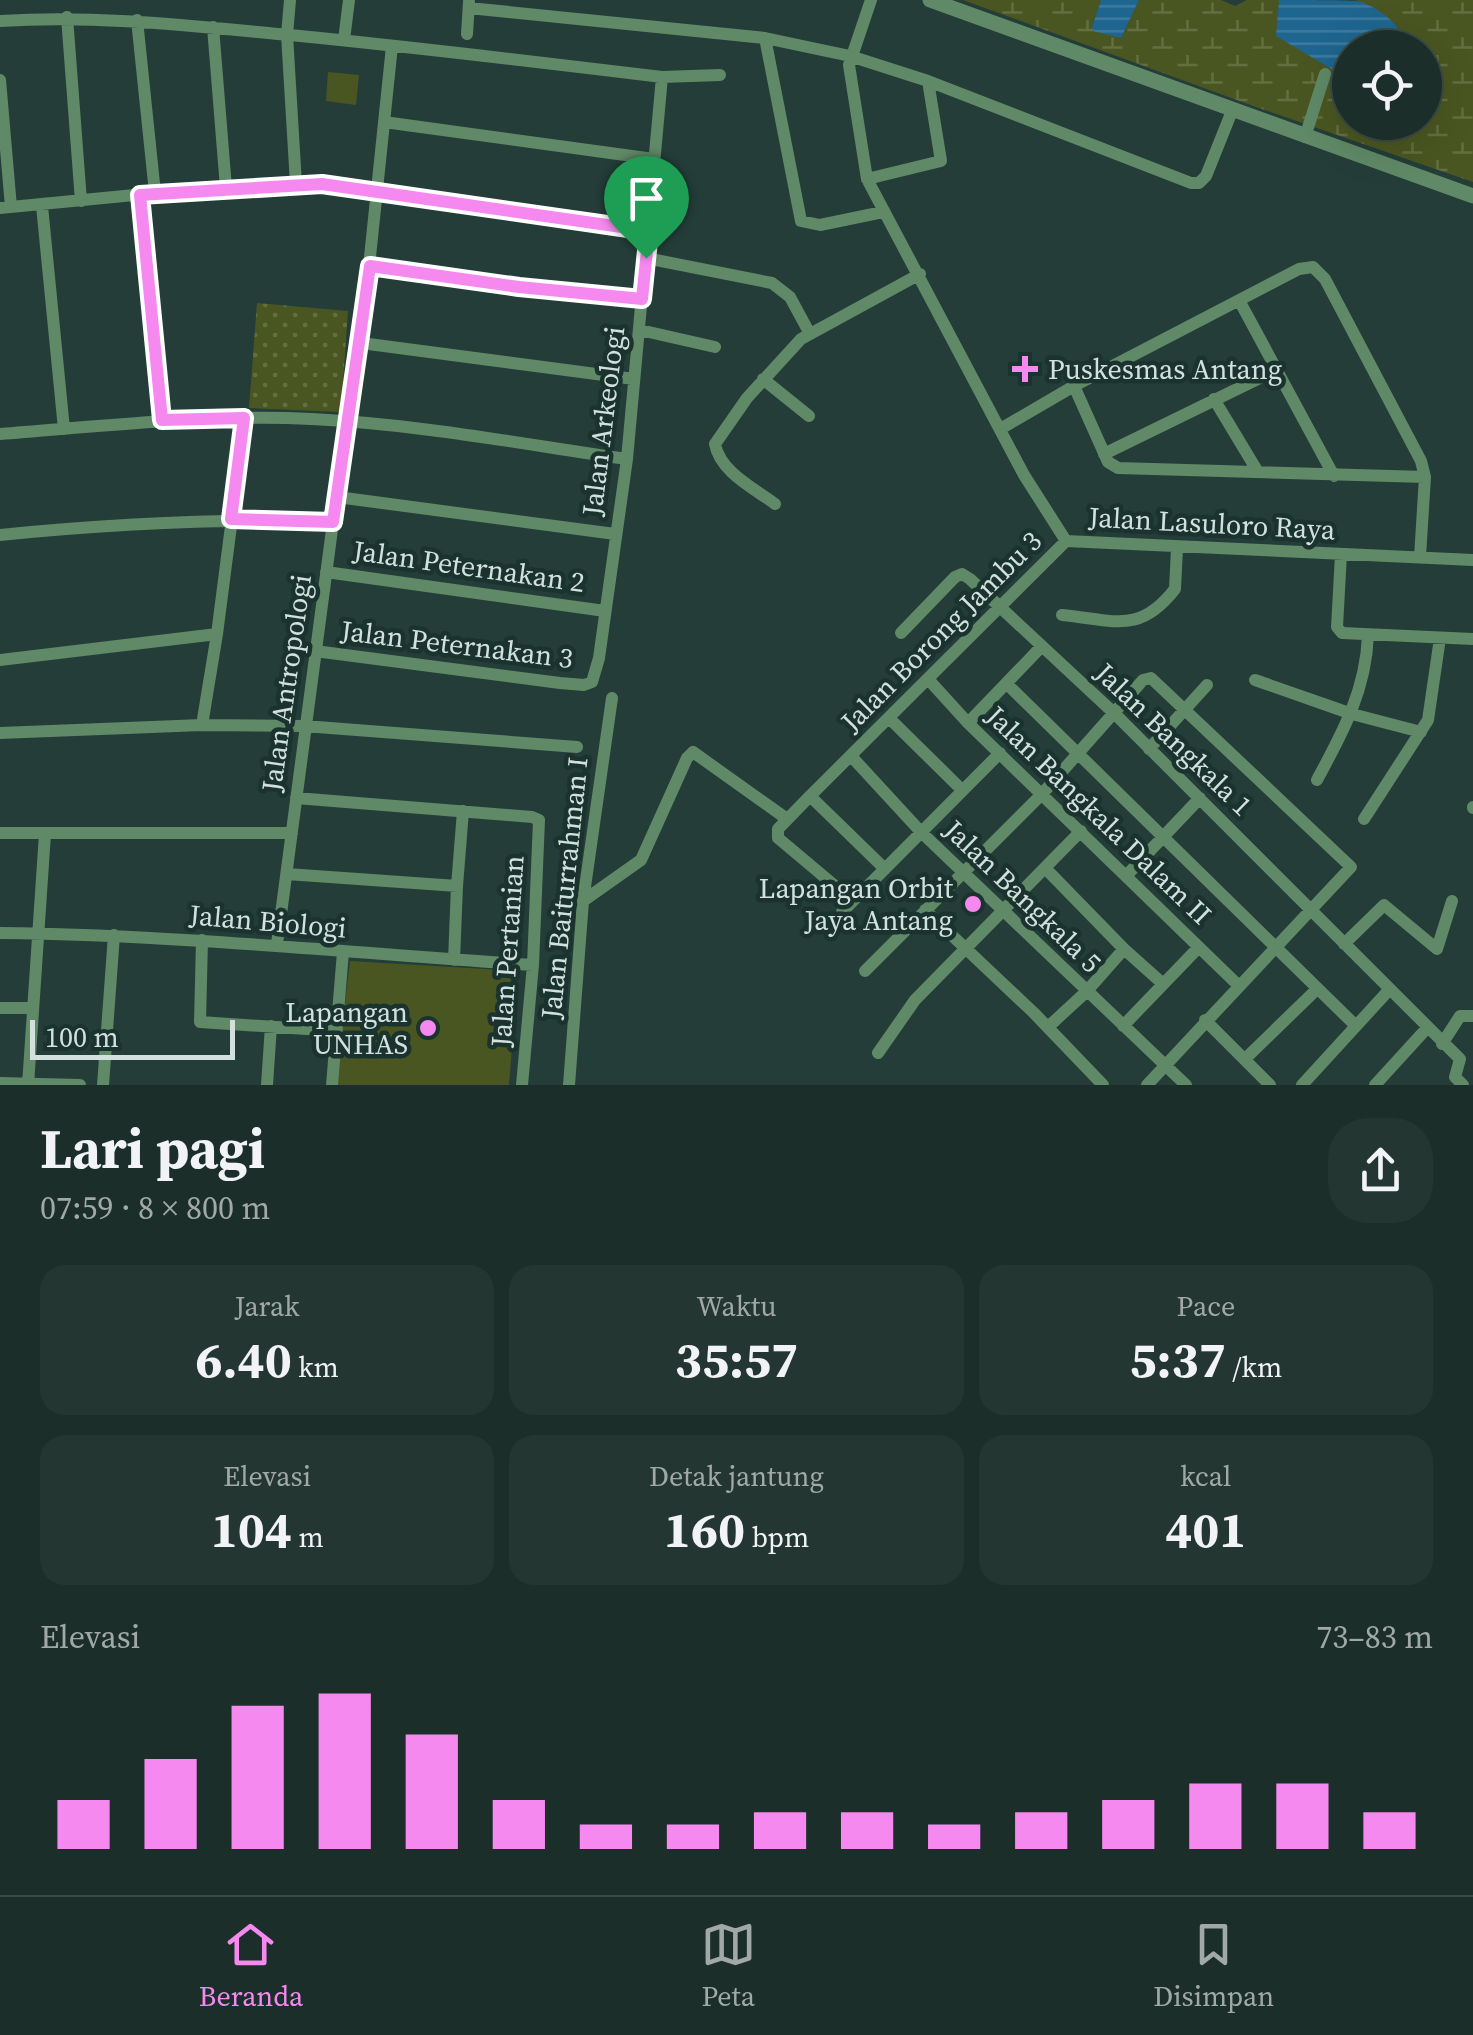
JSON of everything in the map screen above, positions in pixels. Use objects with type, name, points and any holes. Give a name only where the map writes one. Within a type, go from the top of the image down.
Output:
[{"type":"street","points":[[290,0],[286,35],[296,184]]},
{"type":"street","points":[[344,40],[349,0]]},
{"type":"street","name":"Jalan Lasuloro Raya","points":[[871,0],[850,56],[866,179],[1046,513],[1066,541],[1473,560]]},
{"type":"street","points":[[930,0],[1473,196]]},
{"type":"street","points":[[467,34],[469,4],[765,38],[850,56],[928,82],[1191,183],[1199,183],[1206,176],[1232,111]]},
{"type":"street","points":[[66,17],[81,201]]},
{"type":"street","points":[[0,21],[66,17],[137,20],[662,77],[720,75]]},
{"type":"street","points":[[137,20],[156,193]]},
{"type":"street","points":[[212,27],[226,188]]},
{"type":"street","points":[[765,38],[801,221],[820,225],[883,212]]},
{"type":"street","name":"Jalan Antropologi","points":[[277,944],[304,726],[361,343],[392,46]]},
{"type":"street","points":[[1305,137],[1325,74]]},
{"type":"street","name":"Jalan Arkeologi","points":[[592,682],[627,459],[662,77]]},
{"type":"street","points":[[0,80],[6,208],[296,184],[378,191],[649,231]]},
{"type":"street","points":[[866,179],[941,161],[928,82]]},
{"type":"street","points":[[384,122],[654,159]]},
{"type":"street","points":[[140,195],[162,420]]},
{"type":"street","points":[[42,206],[64,429]]},
{"type":"street","points":[[646,258],[772,284],[790,298],[810,334]]},
{"type":"street","points":[[370,266],[642,299]]},
{"type":"street","points":[[1002,428],[1074,386],[1299,269],[1314,268],[1320,271],[1420,462],[1425,477],[1420,557]]},
{"type":"street","points":[[775,504],[725,466],[718,458],[715,444],[763,379],[801,339],[920,274]]},
{"type":"street","points":[[1240,302],[1334,476]]},
{"type":"street","points":[[640,330],[715,346]]},
{"type":"street","points":[[361,343],[634,379]]},
{"type":"street","points":[[1104,454],[1276,370]]},
{"type":"street","points":[[763,379],[809,416]]},
{"type":"street","points":[[1074,386],[1104,454],[1111,465],[1124,469],[1425,477]]},
{"type":"street","points":[[1214,399],[1258,472]]},
{"type":"street","points":[[202,725],[244,418]]},
{"type":"street","points":[[0,434],[162,420],[349,422],[627,459]]},
{"type":"street","points":[[337,497],[615,534]]},
{"type":"street","points":[[0,535],[104,524],[231,519],[333,522]]},
{"type":"street","name":"Jalan Borong Jambu 3","points":[[787,819],[1066,541]]},
{"type":"street","points":[[1062,616],[1130,621],[1148,616],[1176,589],[1177,548]]},
{"type":"street","points":[[1342,554],[1338,631],[1473,639]]},
{"type":"street","name":"Jalan Peternakan 2","points":[[326,572],[605,610]]},
{"type":"street","name":"Jalan Bangkala 1","points":[[901,633],[960,575],[966,576],[1115,714],[1311,910]]},
{"type":"street","points":[[0,660],[217,634]]},
{"type":"street","points":[[1317,780],[1352,714],[1364,678],[1368,635]]},
{"type":"street","points":[[1364,819],[1422,732],[1433,705],[1440,638]]},
{"type":"street","points":[[968,723],[1042,646]]},
{"type":"street","name":"Jalan Peternakan 3","points":[[315,650],[560,683],[592,682]]},
{"type":"street","points":[[865,971],[1042,794],[1146,678],[1186,709],[1351,867],[1147,1085]]},
{"type":"street","name":"Jalan Bangkala Dalam II","points":[[928,679],[968,723],[1238,985]]},
{"type":"street","points":[[1255,680],[1352,714],[1422,732]]},
{"type":"street","points":[[1008,684],[1356,1026]]},
{"type":"street","points":[[1149,749],[1207,685]]},
{"type":"street","name":"Jalan Baiturrahman I","points":[[569,1085],[583,901],[612,698]]},
{"type":"street","points":[[889,718],[962,790]]},
{"type":"street","points":[[0,733],[202,725],[304,726],[577,747]]},
{"type":"street","points":[[583,901],[641,860],[693,752],[787,819],[778,830],[778,838],[852,901]]},
{"type":"street","points":[[842,912],[1000,753]]},
{"type":"street","name":"Jalan Bangkala 5","points":[[851,756],[922,832],[1186,1085]]},
{"type":"street","points":[[810,796],[886,870]]},
{"type":"street","points":[[296,798],[463,811],[454,960]]},
{"type":"street","points":[[1126,876],[1200,798]]},
{"type":"street","name":"Jalan Pertanian","points":[[463,811],[539,820],[522,1085]]},
{"type":"street","points":[[878,1053],[915,1000],[1081,831]]},
{"type":"street","points":[[0,833],[292,832]]},
{"type":"street","points":[[28,1084],[45,834]]},
{"type":"street","points":[[1046,869],[1162,982]]},
{"type":"street","points":[[288,874],[457,886]]},
{"type":"street","points":[[1344,944],[1384,905],[1437,949],[1452,901]]},
{"type":"street","points":[[925,910],[1103,1085]]},
{"type":"street","points":[[1311,910],[1460,1058],[1455,1077],[1464,1085]]},
{"type":"street","name":"Jalan Biologi","points":[[0,933],[114,934],[532,965]]},
{"type":"street","points":[[103,1085],[114,934]]},
{"type":"street","points":[[202,940],[200,1022],[336,1031]]},
{"type":"street","points":[[1123,1026],[1198,947]]},
{"type":"street","points":[[1048,1027],[1124,949]]},
{"type":"street","points":[[332,1085],[343,952]]},
{"type":"street","points":[[1245,1059],[1317,989]]},
{"type":"street","points":[[1307,1083],[1389,990]]},
{"type":"street","points":[[0,1008],[32,1008]]},
{"type":"street","points":[[1442,1044],[1460,1016],[1473,1016]]},
{"type":"street","points":[[1205,1020],[1270,1085]]},
{"type":"street","points":[[267,1085],[271,1026]]},
{"type":"street","points":[[1381,1083],[1428,1027]]},
{"type":"street","points":[[0,1083],[80,1085]]},
{"type":"green space","points":[[963,0],[1101,0],[1092,27],[1121,38],[1139,0],[1221,0],[1235,6],[1247,0],[1279,0],[1277,36],[1332,69],[1332,133]]},
{"type":"green space","points":[[1356,0],[1473,0],[1473,182],[1351,140],[1442,140],[1442,30],[1399,30]]},
{"type":"green space","points":[[328,72],[359,75],[356,105],[326,101]]},
{"type":"green space","points":[[257,303],[348,311],[341,412],[249,408]]},
{"type":"green space","name":"Lapangan UNHAS","points":[[350,961],[518,971],[509,1085],[335,1085]]},
{"type":"water","points":[[1101,0],[1139,0],[1121,38],[1093,31]]},
{"type":"water","points":[[1279,0],[1358,1],[1382,13],[1399,30],[1332,30],[1332,69],[1276,36]]},
{"type":"place","name":"Puskesmas Antang","points":[[1025,369]]},
{"type":"place","name":"Lapangan Orbit Jaya Antang","points":[[973,904]]},
{"type":"place","name":"Lapangan UNHAS","points":[[428,1028]]},
{"type":"route","points":[[322,184],[649,231],[646,258],[642,299],[370,266],[333,522],[231,519],[244,418],[162,420],[140,195],[322,184]]}]
